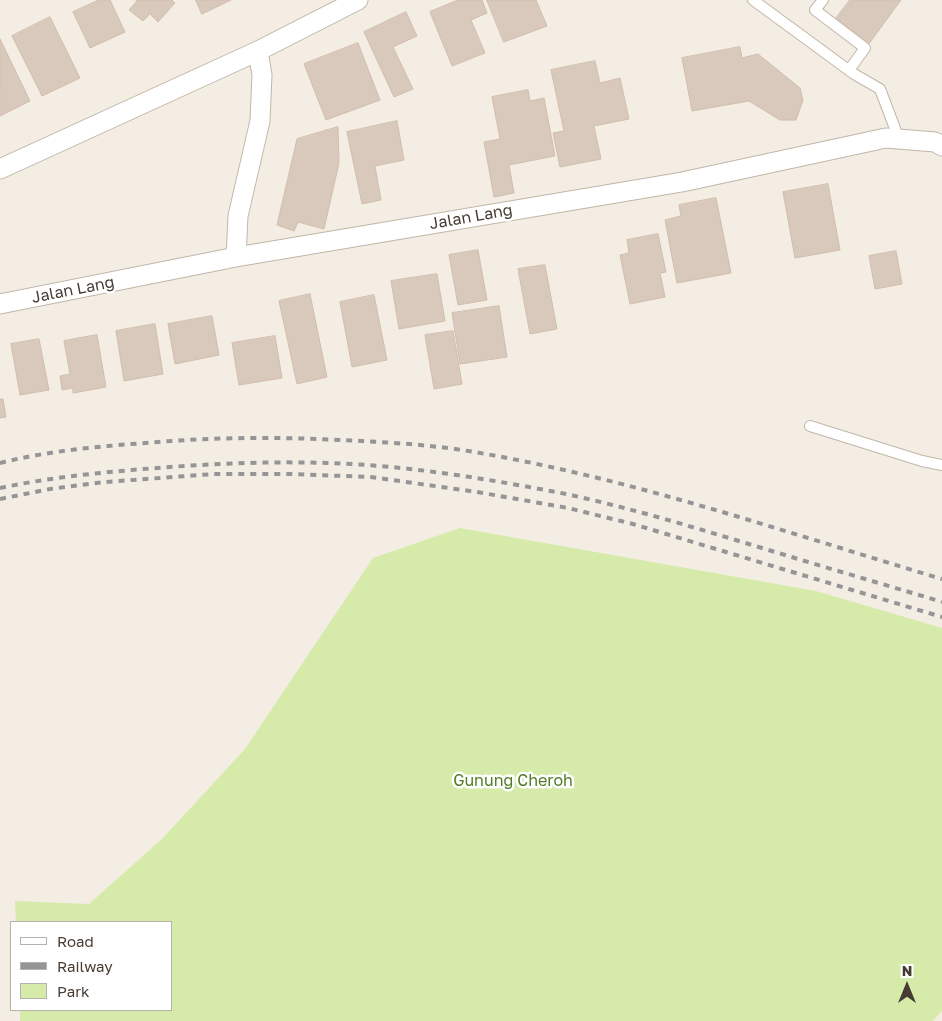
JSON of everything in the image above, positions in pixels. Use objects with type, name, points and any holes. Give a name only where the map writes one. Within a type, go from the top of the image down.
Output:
[{"type":"street","points":[[0,169],[258,51],[358,0]]},
{"type":"street","points":[[236,257],[238,216],[260,120],[262,75],[258,51]]},
{"type":"street","name":"Jalan Lang","points":[[0,304],[236,257],[682,182],[886,138],[935,142],[942,146]]},
{"type":"lane","points":[[753,0],[849,70],[880,88],[899,139]]},
{"type":"lane","points":[[823,0],[815,10],[865,48],[849,70]]},
{"type":"lane","points":[[810,426],[922,461],[942,465]]},
{"type":"green space","name":"Gunung Cheroh","points":[[460,528],[816,591],[942,628],[942,1011],[933,1021],[20,1021],[20,1011],[172,1011],[172,921],[16,921],[15,901],[89,904],[163,838],[245,749],[373,558]]},
{"type":"building","points":[[99,0],[110,0],[125,32],[90,48],[73,12]]},
{"type":"building","points":[[136,0],[172,0],[175,3],[158,22],[150,14],[143,21],[129,10]]},
{"type":"building","points":[[196,0],[231,0],[202,14]]},
{"type":"building","points":[[458,0],[482,0],[487,13],[471,20],[485,53],[452,66],[430,12]]},
{"type":"building","points":[[487,0],[536,0],[547,26],[504,42]]},
{"type":"building","points":[[850,0],[901,0],[868,45],[834,21]]},
{"type":"building","points":[[406,12],[417,36],[393,47],[413,89],[394,97],[364,32]]},
{"type":"building","points":[[50,17],[80,78],[42,96],[12,36]]},
{"type":"building","points":[[0,39],[30,101],[0,116]]},
{"type":"building","points":[[358,43],[380,100],[326,120],[304,64]]},
{"type":"building","points":[[740,47],[742,58],[758,54],[800,88],[803,100],[796,120],[780,120],[749,101],[692,111],[682,58]]},
{"type":"building","points":[[595,61],[600,83],[620,78],[629,119],[594,126],[601,159],[560,167],[553,133],[564,131],[551,70]]},
{"type":"building","points":[[528,90],[530,101],[544,98],[555,156],[509,165],[514,193],[494,197],[484,142],[500,139],[492,97]]},
{"type":"building","points":[[397,121],[404,160],[375,166],[381,200],[362,204],[347,132]]},
{"type":"building","points":[[338,127],[339,163],[324,229],[298,222],[294,231],[277,225],[297,139]]},
{"type":"building","points":[[828,184],[840,250],[795,258],[783,192]]},
{"type":"building","points":[[716,198],[731,273],[677,283],[665,220],[681,216],[679,205]]},
{"type":"building","points":[[658,234],[666,272],[660,273],[665,297],[630,304],[620,255],[629,253],[627,240]]},
{"type":"building","points":[[478,250],[487,300],[458,305],[449,255]]},
{"type":"building","points":[[896,251],[902,284],[875,289],[869,256]]},
{"type":"building","points":[[545,265],[557,329],[530,334],[518,269]]},
{"type":"building","points":[[437,274],[445,321],[399,329],[391,281]]},
{"type":"building","points":[[310,294],[327,377],[297,384],[279,301]]},
{"type":"building","points":[[374,295],[387,360],[352,367],[340,302]]},
{"type":"building","points":[[499,306],[507,357],[460,364],[452,313]]},
{"type":"building","points":[[212,316],[219,355],[175,364],[168,324]]},
{"type":"building","points":[[155,324],[163,374],[124,381],[116,331]]},
{"type":"building","points":[[453,331],[462,384],[434,389],[425,335]]},
{"type":"building","points":[[97,335],[106,387],[73,393],[73,388],[62,390],[60,376],[70,374],[64,341]]},
{"type":"building","points":[[275,336],[282,378],[239,385],[232,343]]},
{"type":"building","points":[[39,339],[49,390],[20,395],[11,344]]},
{"type":"building","points":[[0,399],[3,399],[6,417],[0,418]]},
{"type":"railway","points":[[0,463],[78,449],[227,438],[341,440],[447,448],[523,461],[644,490],[764,524],[942,579]]},
{"type":"railway","points":[[0,488],[89,474],[212,464],[327,463],[417,470],[537,488],[621,507],[942,602]]},
{"type":"railway","points":[[0,499],[50,489],[105,482],[214,474],[371,477],[477,492],[568,508],[633,524],[942,617]]}]
